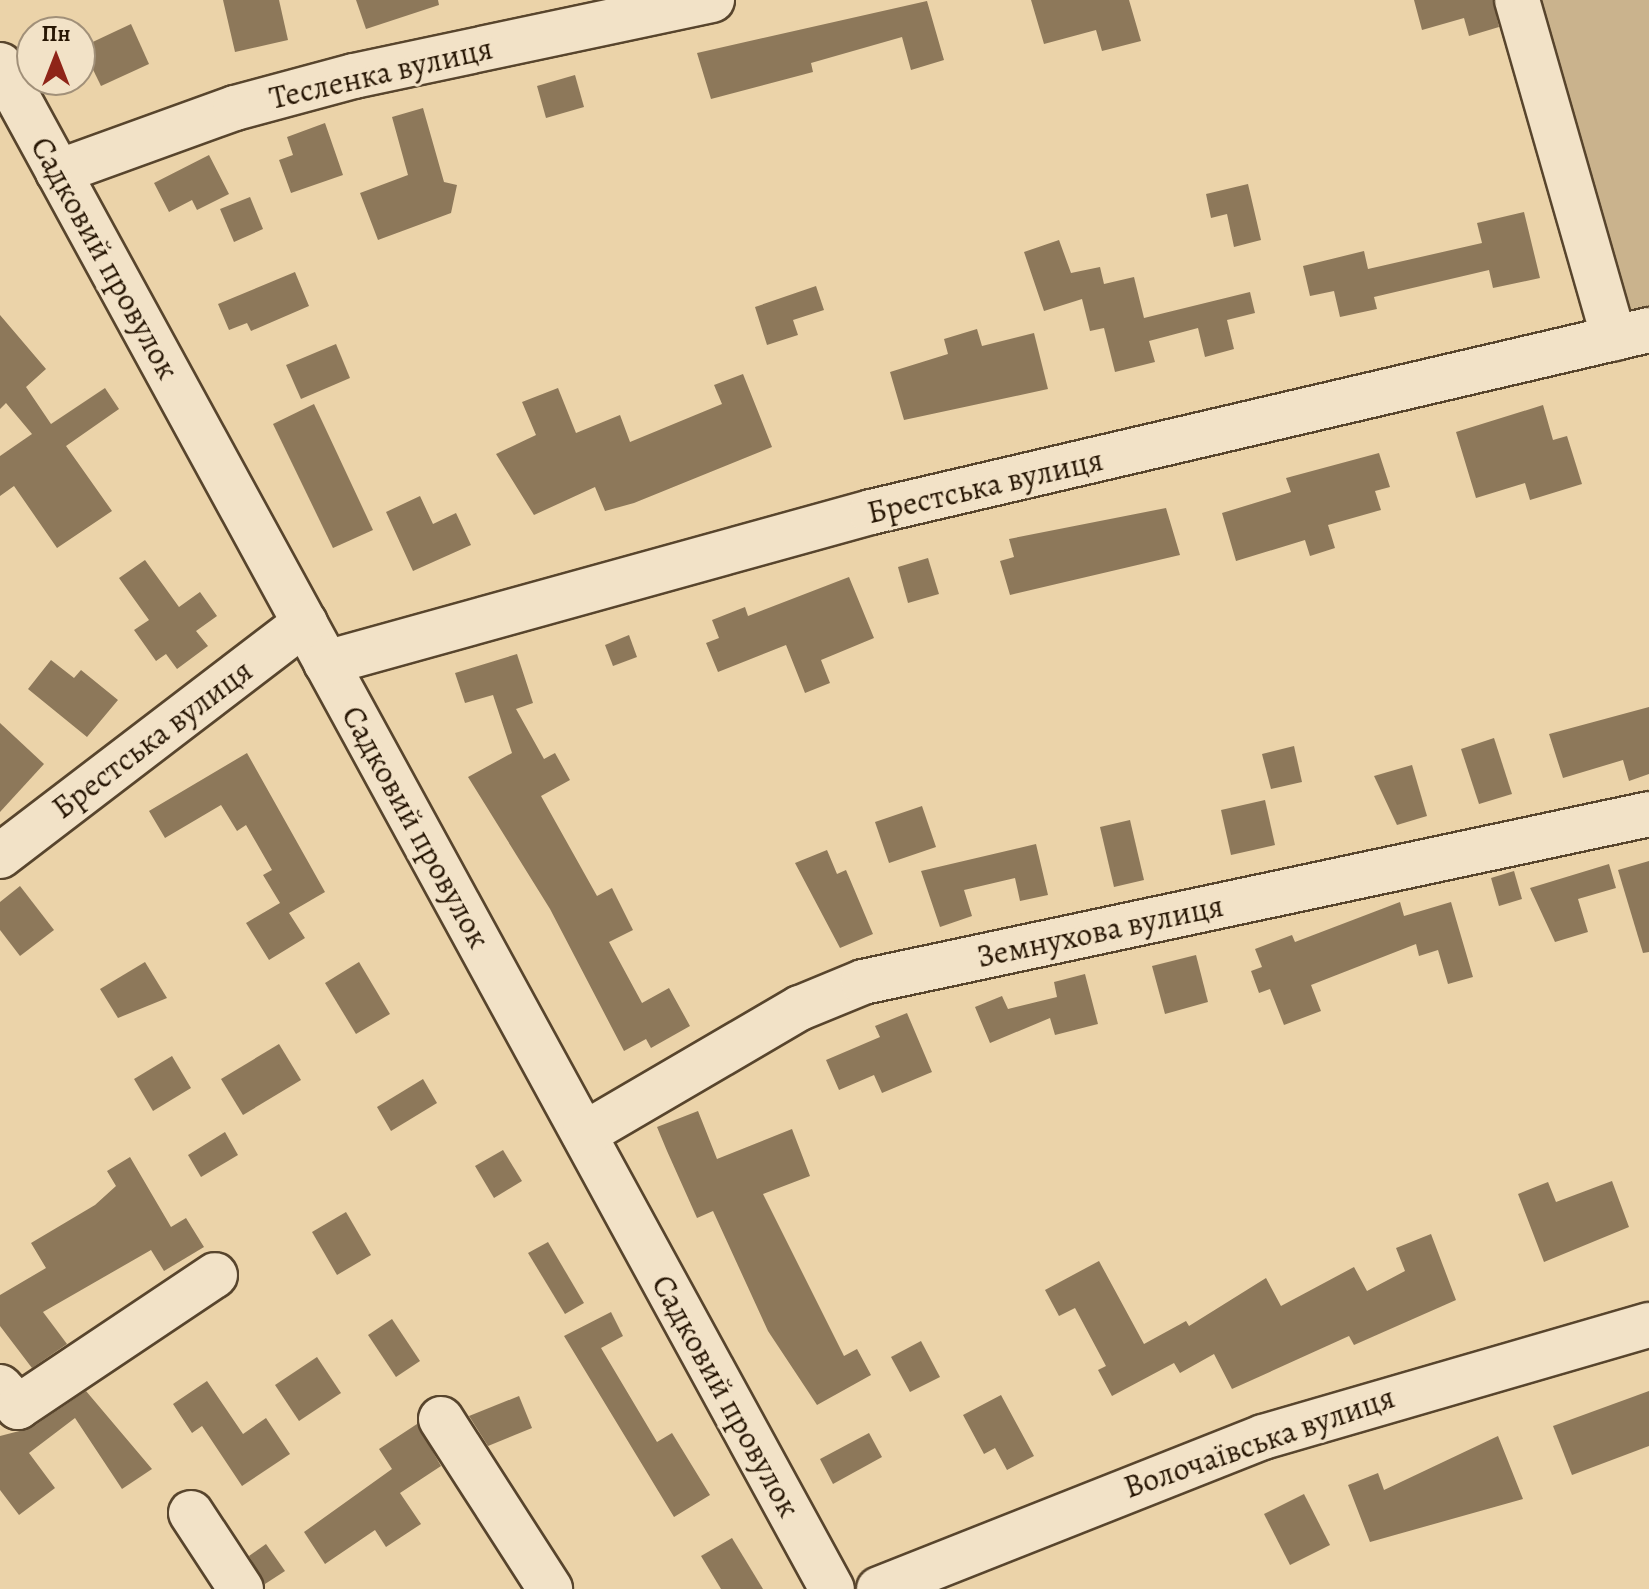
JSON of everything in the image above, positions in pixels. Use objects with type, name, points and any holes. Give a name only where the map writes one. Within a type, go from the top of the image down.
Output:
[{"type":"street","name":"Тесленка вулиця","points":[[58,172],[235,108],[354,76],[712,0]]},
{"type":"street","points":[[1517,0],[1631,334]]},
{"type":"street","name":"Садковий провулок","points":[[0,65],[832,1589]]},
{"type":"street","name":"Брестська вулиця","points":[[326,663],[871,512],[1631,334]]},
{"type":"street","name":"Брестська вулиця","points":[[0,856],[305,623]]},
{"type":"street","name":"Земнухова вулиця","points":[[584,1134],[800,1008],[863,982],[1649,814]]},
{"type":"street","points":[[0,1387],[18,1407],[215,1275]]},
{"type":"street","name":"Волочаївська вулиця","points":[[879,1589],[1263,1437],[1649,1325]]},
{"type":"street","points":[[441,1419],[550,1589]]},
{"type":"street","points":[[191,1513],[241,1589]]},
{"type":"shaded area","points":[[1524,0],[1649,0],[1649,323],[1619,330]]},
{"type":"building","points":[[223,0],[279,0],[288,40],[235,52]]},
{"type":"building","points":[[356,0],[438,0],[439,5],[366,29]]},
{"type":"building","points":[[1031,0],[1129,0],[1141,41],[1102,51],[1096,30],[1044,44]]},
{"type":"building","points":[[1414,0],[1493,0],[1499,27],[1469,36],[1464,18],[1422,30]]},
{"type":"building","points":[[927,1],[944,60],[911,70],[902,37],[811,63],[813,72],[711,99],[697,53]]},
{"type":"building","points":[[131,24],[149,64],[101,86],[96,76],[96,40]]},
{"type":"building","points":[[575,75],[584,107],[546,118],[537,86]]},
{"type":"building","points":[[423,108],[444,182],[457,185],[451,213],[378,240],[360,193],[408,175],[392,117]]},
{"type":"building","points":[[325,123],[343,175],[291,193],[279,160],[293,155],[287,137]]},
{"type":"building","points":[[209,155],[229,194],[197,210],[192,200],[169,212],[154,183]]},
{"type":"building","points":[[1248,184],[1261,240],[1234,247],[1227,214],[1211,218],[1206,194]]},
{"type":"building","points":[[250,197],[263,229],[234,242],[220,209]]},
{"type":"building","points":[[1524,212],[1540,278],[1493,288],[1489,270],[1374,297],[1377,309],[1340,317],[1334,291],[1310,296],[1303,266],[1364,251],[1368,269],[1482,243],[1477,223]]},
{"type":"building","points":[[1059,240],[1071,273],[1100,267],[1104,284],[1134,277],[1144,318],[1250,292],[1255,313],[1227,320],[1234,349],[1205,357],[1198,328],[1149,341],[1155,362],[1115,372],[1104,328],[1090,331],[1082,299],[1044,311],[1024,252]]},
{"type":"building","points":[[295,272],[309,306],[251,331],[247,323],[229,330],[218,304]]},
{"type":"building","points":[[816,286],[824,310],[793,320],[798,335],[767,345],[755,307]]},
{"type":"building","points":[[0,315],[46,369],[26,387],[51,424],[105,388],[119,409],[66,446],[112,511],[57,548],[14,486],[0,496],[0,456],[32,434],[6,403],[0,409]]},
{"type":"building","points":[[977,329],[982,346],[1034,333],[1048,389],[904,420],[890,372],[948,354],[944,339]]},
{"type":"building","points":[[336,344],[350,378],[301,399],[286,365]]},
{"type":"building","points":[[743,374],[772,447],[634,503],[605,511],[595,487],[534,515],[496,454],[536,435],[522,402],[558,388],[576,433],[620,415],[630,442],[722,404],[714,385]]},
{"type":"building","points":[[314,404],[373,530],[333,548],[273,424]]},
{"type":"building","points":[[1543,405],[1553,440],[1567,436],[1582,484],[1530,500],[1525,483],[1476,498],[1456,432]]},
{"type":"building","points":[[1379,453],[1390,487],[1375,491],[1381,510],[1328,525],[1335,548],[1310,556],[1305,540],[1236,561],[1222,513],[1291,492],[1286,478]]},
{"type":"building","points":[[420,496],[433,524],[456,513],[471,545],[413,571],[386,512]]},
{"type":"building","points":[[1166,508],[1180,555],[1010,595],[1000,561],[1014,557],[1009,539]]},
{"type":"building","points":[[928,558],[939,594],[908,603],[898,567]]},
{"type":"building","points":[[145,560],[179,607],[200,592],[217,616],[196,631],[208,646],[177,669],[166,654],[156,661],[134,630],[149,620],[119,578]]},
{"type":"building","points":[[849,577],[874,638],[821,660],[830,683],[805,693],[786,645],[718,672],[706,643],[719,638],[712,620],[745,607],[748,616]]},
{"type":"building","points":[[629,635],[637,657],[613,666],[605,645]]},
{"type":"building","points":[[517,654],[533,703],[516,709],[544,759],[555,753],[570,780],[541,796],[597,896],[612,888],[633,930],[609,942],[642,1003],[669,988],[690,1026],[651,1048],[646,1039],[624,1051],[550,909],[468,777],[512,753],[493,695],[465,703],[455,673]]},
{"type":"building","points":[[51,660],[74,678],[81,670],[118,700],[87,737],[28,689]]},
{"type":"building","points":[[1649,707],[1649,774],[1629,781],[1623,760],[1563,778],[1549,734]]},
{"type":"building","points":[[0,723],[44,764],[0,812]]},
{"type":"building","points":[[1494,738],[1512,794],[1479,804],[1461,749]]},
{"type":"building","points":[[1294,746],[1302,782],[1271,789],[1262,754]]},
{"type":"building","points":[[247,753],[325,892],[289,913],[305,938],[269,960],[246,923],[280,903],[263,875],[272,870],[246,825],[237,831],[221,805],[165,838],[149,811]]},
{"type":"building","points":[[1412,765],[1427,816],[1397,825],[1374,776]]},
{"type":"building","points":[[1265,800],[1275,845],[1231,855],[1221,810]]},
{"type":"building","points":[[922,806],[936,847],[889,863],[875,822]]},
{"type":"building","points":[[1130,820],[1144,880],[1114,887],[1100,827]]},
{"type":"building","points":[[1036,844],[1048,895],[1020,901],[1015,878],[964,890],[972,916],[940,927],[921,871]]},
{"type":"building","points":[[827,850],[837,874],[846,870],[873,934],[840,948],[795,863]]},
{"type":"building","points":[[1649,861],[1649,952],[1643,953],[1618,870]]},
{"type":"building","points":[[1609,864],[1616,888],[1578,899],[1588,932],[1555,942],[1530,888]]},
{"type":"building","points":[[1514,871],[1522,899],[1499,906],[1491,878]]},
{"type":"building","points":[[20,886],[54,930],[20,956],[0,930],[0,902]]},
{"type":"building","points":[[1400,902],[1404,916],[1451,902],[1473,977],[1448,984],[1438,950],[1419,956],[1416,944],[1311,985],[1321,1011],[1284,1025],[1270,989],[1259,993],[1251,971],[1262,967],[1255,949],[1292,935],[1295,942]]},
{"type":"building","points":[[1196,955],[1208,1002],[1165,1014],[1152,966]]},
{"type":"building","points":[[145,962],[167,998],[118,1018],[100,989]]},
{"type":"building","points":[[359,962],[390,1014],[356,1034],[325,983]]},
{"type":"building","points":[[1085,974],[1098,1024],[1055,1035],[1050,1018],[990,1043],[975,1007],[1002,996],[1008,1009],[1057,997],[1054,982]]},
{"type":"building","points":[[907,1013],[932,1072],[882,1093],[874,1075],[839,1090],[826,1060],[880,1037],[875,1026]]},
{"type":"building","points":[[279,1044],[301,1080],[243,1115],[221,1079]]},
{"type":"building","points":[[172,1056],[191,1088],[153,1111],[134,1079]]},
{"type":"building","points":[[423,1079],[437,1103],[391,1131],[377,1107]]},
{"type":"building","points":[[698,1111],[717,1159],[792,1129],[810,1176],[763,1194],[844,1356],[857,1349],[871,1375],[817,1405],[768,1331],[713,1211],[697,1218],[657,1127]]},
{"type":"building","points":[[225,1132],[238,1155],[201,1177],[188,1155]]},
{"type":"building","points":[[503,1150],[522,1181],[494,1198],[475,1166]]},
{"type":"building","points":[[130,1157],[171,1227],[186,1218],[204,1247],[164,1271],[151,1250],[43,1312],[67,1344],[32,1368],[0,1326],[0,1295],[46,1268],[31,1243],[95,1205],[116,1186],[107,1171]]},
{"type":"building","points":[[1612,1181],[1629,1227],[1544,1262],[1518,1194],[1548,1182],[1556,1202]]},
{"type":"building","points":[[346,1212],[371,1255],[337,1275],[312,1232]]},
{"type":"building","points":[[1431,1234],[1456,1300],[1354,1345],[1349,1336],[1232,1389],[1214,1354],[1180,1373],[1174,1363],[1112,1396],[1098,1370],[1106,1366],[1075,1308],[1059,1316],[1045,1290],[1099,1261],[1144,1344],[1186,1321],[1189,1326],[1266,1278],[1281,1306],[1354,1267],[1367,1291],[1405,1271],[1396,1248]]},
{"type":"building","points":[[548,1242],[584,1303],[565,1314],[528,1253]]},
{"type":"building","points":[[611,1312],[623,1336],[601,1348],[657,1442],[672,1433],[710,1495],[674,1517],[564,1336]]},
{"type":"building","points":[[392,1319],[420,1361],[396,1377],[368,1335]]},
{"type":"building","points":[[921,1341],[940,1377],[910,1392],[891,1357]]},
{"type":"building","points":[[317,1357],[341,1393],[299,1421],[275,1385]]},
{"type":"building","points":[[207,1381],[243,1434],[266,1418],[290,1454],[242,1486],[202,1426],[192,1433],[173,1404]]},
{"type":"building","points":[[86,1391],[152,1469],[122,1489],[75,1418],[29,1453],[55,1488],[19,1515],[0,1490],[0,1436],[31,1428]]},
{"type":"building","points":[[1649,1391],[1649,1446],[1572,1475],[1553,1426]]},
{"type":"building","points":[[1001,1395],[1034,1456],[1007,1470],[995,1448],[984,1454],[963,1415]]},
{"type":"building","points":[[519,1396],[532,1428],[488,1446],[469,1416]]},
{"type":"building","points":[[417,1424],[441,1466],[400,1493],[421,1524],[386,1547],[375,1530],[325,1564],[304,1532],[392,1469],[379,1449]]},
{"type":"building","points":[[869,1433],[882,1457],[833,1484],[820,1459]]},
{"type":"building","points":[[1498,1436],[1523,1499],[1370,1542],[1348,1485],[1378,1473],[1384,1490]]},
{"type":"building","points":[[1304,1494],[1330,1545],[1290,1565],[1264,1514]]},
{"type":"building","points":[[732,1538],[763,1589],[721,1589],[701,1556]]},
{"type":"building","points":[[266,1544],[285,1571],[265,1584],[249,1556]]}]
